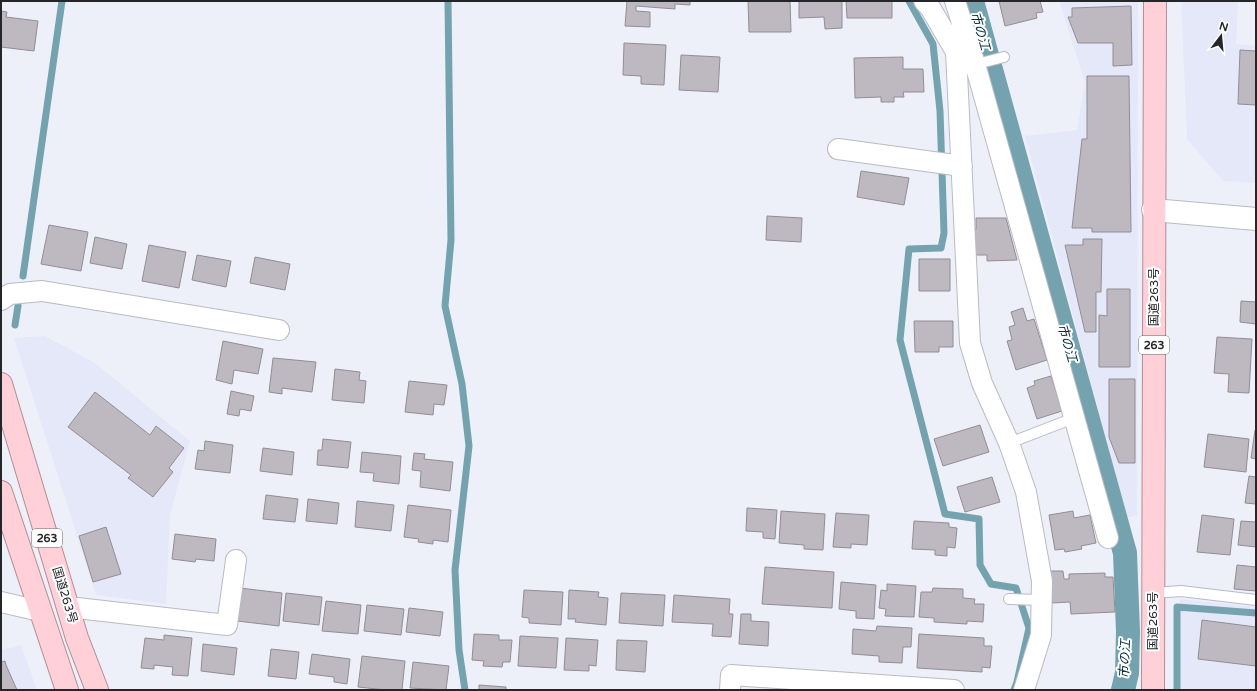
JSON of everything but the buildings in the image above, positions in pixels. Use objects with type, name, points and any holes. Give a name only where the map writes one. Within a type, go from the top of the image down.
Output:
[{"type":"highway","name":"国道263号","points":[[1153,690],[1154,1]]},
{"type":"highway","name":"国道263号","points":[[1,384],[68,607],[97,690]]},
{"type":"highway","name":"263","points":[[1,492],[68,690]]},
{"type":"street","points":[[924,1],[931,9],[966,67],[948,165],[970,343],[982,383],[1010,443],[1026,492],[1042,581],[1036,599],[1041,634],[1024,690]]},
{"type":"street","points":[[955,1],[966,67],[1074,418],[1108,538]]},
{"type":"street","points":[[838,149],[948,165]]},
{"type":"street","points":[[1153,210],[1256,219]]},
{"type":"street","points":[[1,300],[10,294],[42,291],[279,330]]},
{"type":"street","points":[[68,607],[227,625],[236,560]]},
{"type":"street","points":[[1,602],[40,610]]},
{"type":"street","points":[[730,690],[731,675],[954,690]]},
{"type":"lane","points":[[966,67],[1004,57]]},
{"type":"lane","points":[[1010,443],[1074,418]]},
{"type":"lane","points":[[1153,593],[1181,591],[1256,600]]},
{"type":"lane","points":[[1009,599],[1036,599]]},
{"type":"shaded area","points":[[1059,1],[1138,1],[1137,515],[1127,518],[1025,136],[1077,130],[1085,82]]},
{"type":"shaded area","points":[[1181,1],[1238,1],[1236,44],[1256,46],[1256,183],[1223,181],[1187,139]]},
{"type":"shaded area","points":[[45,336],[95,363],[190,441],[170,515],[166,604],[96,595],[14,338]]},
{"type":"shaded area","points":[[1180,599],[1256,607],[1256,690],[1179,690]]},
{"type":"shaded area","points":[[21,645],[37,690],[1,690],[1,650]]},
{"type":"waterway","points":[[23,276],[62,1]]},
{"type":"waterway","points":[[448,1],[451,240],[445,306],[462,384],[469,446],[455,570],[459,650],[465,690]]},
{"type":"waterway","points":[[909,1],[933,44],[940,111],[944,233],[941,248],[909,249],[900,340],[945,514],[979,519],[980,565],[991,584],[1016,588],[1029,628],[1014,690]]},
{"type":"waterway","name":"市の江","points":[[972,1],[1125,553],[1128,632],[1127,673],[1123,690]]},
{"type":"waterway","points":[[15,325],[18,306]]},
{"type":"waterway","points":[[1177,690],[1177,607],[1256,613]]}]
